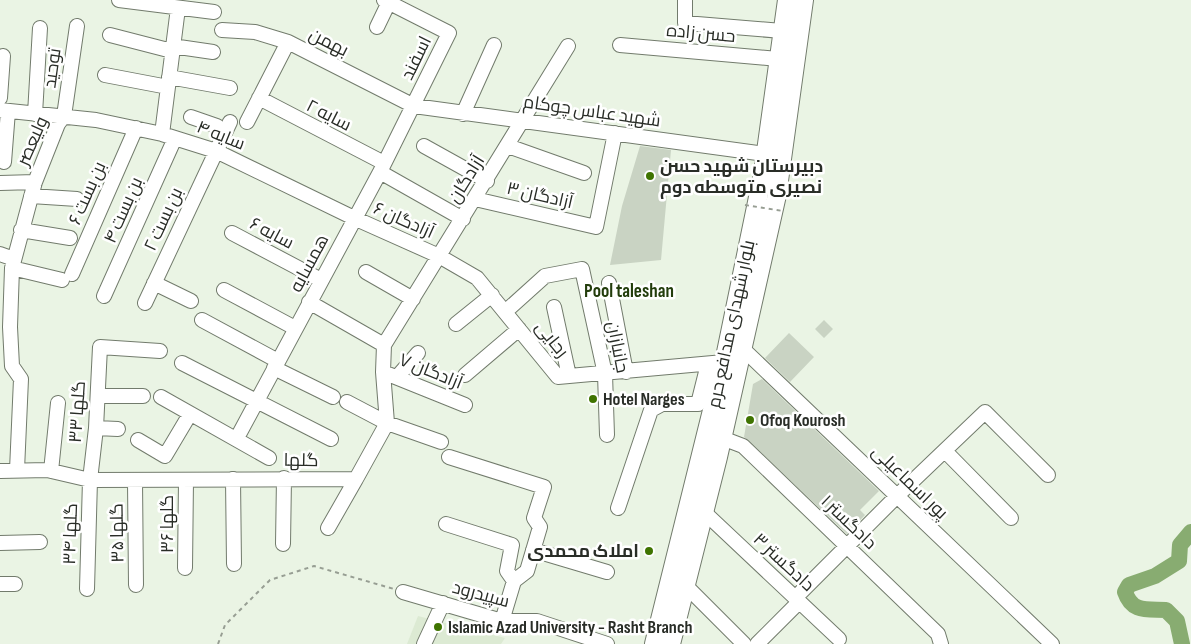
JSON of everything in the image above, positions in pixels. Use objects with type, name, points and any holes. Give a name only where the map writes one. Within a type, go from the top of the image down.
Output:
[{"type":"main road","name":"بلوار شهدای مدافع حرم","points":[[672,644],[704,512],[716,363],[765,154],[787,0]]},
{"type":"main road","name":"بلوار شهدای مدافع حرم","points":[[654,644],[707,468],[722,438],[777,194],[804,0]]},
{"type":"street","points":[[119,0],[214,12]]},
{"type":"street","name":"اسفند","points":[[377,27],[386,1],[449,33],[414,106]]},
{"type":"street","points":[[685,1],[685,23],[782,30]]},
{"type":"street","name":"بن بست ۴","points":[[104,296],[169,136],[168,82],[178,8]]},
{"type":"street","name":"توحید","points":[[64,116],[76,26]]},
{"type":"street","points":[[35,114],[40,28]]},
{"type":"street","name":"بهمن","points":[[222,30],[254,32],[288,42],[414,106]]},
{"type":"street","points":[[110,35],[172,48],[213,52]]},
{"type":"street","points":[[247,122],[288,42]]},
{"type":"street","points":[[463,114],[494,45]]},
{"type":"street","name":"حسن زاده","points":[[620,45],[778,59]]},
{"type":"street","name":"آزادگان","points":[[439,256],[487,181],[568,46]]},
{"type":"street","points":[[0,98],[3,56]]},
{"type":"street","points":[[104,75],[230,88]]},
{"type":"street","name":"سایه ۲","points":[[259,98],[382,168],[463,219]]},
{"type":"street","name":"شهید عباس چوکام","points":[[414,106],[765,154]]},
{"type":"street","name":"همسایه","points":[[237,438],[414,106]]},
{"type":"street","points":[[4,110],[4,162]]},
{"type":"street","name":"سایه ۴","points":[[4,110],[64,116],[136,128],[169,136],[216,151],[354,218]]},
{"type":"street","name":"ولیعصر","points":[[17,470],[20,379],[12,366],[10,327],[13,264],[33,189],[58,124],[64,116]]},
{"type":"street","points":[[191,117],[217,123],[198,145]]},
{"type":"street","name":"بن بست ۲","points":[[145,303],[216,151],[217,123]]},
{"type":"street","name":"بن بست ۶","points":[[13,264],[67,277],[136,128]]},
{"type":"street","name":"آزادگان ۳","points":[[475,199],[596,227],[615,133]]},
{"type":"street","points":[[424,146],[487,181]]},
{"type":"street","points":[[508,146],[584,173]]},
{"type":"street","points":[[0,183],[76,199]]},
{"type":"street","name":"آزادگان ۶","points":[[354,218],[439,256]]},
{"type":"street","points":[[21,230],[70,238]]},
{"type":"street","name":"سایه ۶","points":[[232,233],[321,280]]},
{"type":"street","points":[[0,254],[13,264]]},
{"type":"street","points":[[328,528],[387,423],[383,372],[384,345],[439,256]]},
{"type":"street","name":"رجایی","points":[[439,256],[477,278],[558,377],[716,363]]},
{"type":"street","name":"جانبازان","points":[[505,312],[545,276],[582,269],[606,374],[607,436]]},
{"type":"street","points":[[366,272],[412,299]]},
{"type":"street","points":[[154,283],[190,302]]},
{"type":"street","points":[[609,283],[626,372]]},
{"type":"street","points":[[224,290],[295,328]]},
{"type":"street","points":[[456,324],[492,295]]},
{"type":"street","points":[[309,302],[384,345]]},
{"type":"street","points":[[554,307],[568,376]]},
{"type":"street","points":[[202,320],[333,397]]},
{"type":"street","points":[[465,375],[520,329]]},
{"type":"street","name":"گلها ۳۳","points":[[90,480],[96,428],[100,347],[160,351]]},
{"type":"street","name":"پور اسماعیلی","points":[[742,348],[1052,644]]},
{"type":"street","points":[[397,378],[418,353]]},
{"type":"street","points":[[182,363],[331,439]]},
{"type":"street","points":[[618,508],[651,410],[662,404],[698,404],[716,363]]},
{"type":"street","name":"آزادگان ۷","points":[[383,372],[465,405]]},
{"type":"street","points":[[98,396],[143,396]]},
{"type":"street","points":[[161,397],[237,438],[269,458]]},
{"type":"street","points":[[348,402],[387,423],[441,442]]},
{"type":"street","points":[[51,471],[58,403]]},
{"type":"street","points":[[758,644],[846,546],[986,412],[1048,475]]},
{"type":"street","points":[[138,440],[165,456],[190,414]]},
{"type":"street","points":[[96,428],[118,429]]},
{"type":"street","name":"دادگستر ۱","points":[[722,438],[743,446],[938,634],[941,644]]},
{"type":"street","points":[[945,451],[1011,518]]},
{"type":"street","points":[[449,457],[544,487],[534,518],[540,527],[527,571],[514,580],[502,622]]},
{"type":"street","name":"گلها","points":[[0,471],[51,471],[90,480],[356,479]]},
{"type":"street","points":[[283,544],[284,478]]},
{"type":"street","points":[[233,479],[234,564]]},
{"type":"street","name":"گلها ۳۴","points":[[87,589],[90,480]]},
{"type":"street","name":"گلها ۳۶","points":[[186,480],[186,568]]},
{"type":"street","name":"گلها ۳۵","points":[[135,481],[136,585]]},
{"type":"street","name":"دادگستر ۳","points":[[704,512],[839,640]]},
{"type":"street","points":[[446,524],[512,545],[507,571],[514,580]]},
{"type":"street","points":[[0,543],[40,542]]},
{"type":"street","points":[[533,550],[608,572]]},
{"type":"street","points":[[0,584],[15,584]]},
{"type":"street","points":[[686,586],[744,644]]},
{"type":"street","name":"سپیدرود","points":[[403,592],[502,622],[526,623],[537,620],[607,644]]},
{"type":"street","points":[[424,644],[443,604]]},
{"type":"path","points":[[745,205],[784,211]]},
{"type":"path","points":[[218,644],[225,625],[270,580],[314,566],[403,592]]},
{"type":"shaded area","name":"Islamic Azad University - Rasht Branch","points":[[418,616],[505,638],[501,644],[407,644]]},
{"type":"building","name":"دبیرستان شهید حسن نصیری متوسطه دوم","points":[[640,146],[671,150],[661,260],[610,265],[622,206]]},
{"type":"building","points":[[824,320],[833,329],[824,338],[815,329]]},
{"type":"building","points":[[789,333],[814,357],[790,382],[765,358]]},
{"type":"building","points":[[762,379],[879,491],[860,510],[865,515],[847,534],[744,437],[753,384]]},
{"type":"waterway","points":[[1182,644],[1177,621],[1166,610],[1136,607],[1128,599],[1125,592],[1129,585],[1155,576],[1179,561],[1180,545],[1191,532]]},
{"type":"place","name":"دبیرستان شهید حسن نصیری متوسطه دوم","points":[[650,176]]},
{"type":"place","name":"Hotel Narges","points":[[593,399]]},
{"type":"place","name":"Ofoq Kourosh","points":[[750,420]]},
{"type":"place","name":"املاک محمدی","points":[[649,551]]},
{"type":"place","name":"Islamic Azad University - Rasht Branch","points":[[438,627]]},
{"type":"district","name":"Pool taleshan","points":[[629,290]]}]
